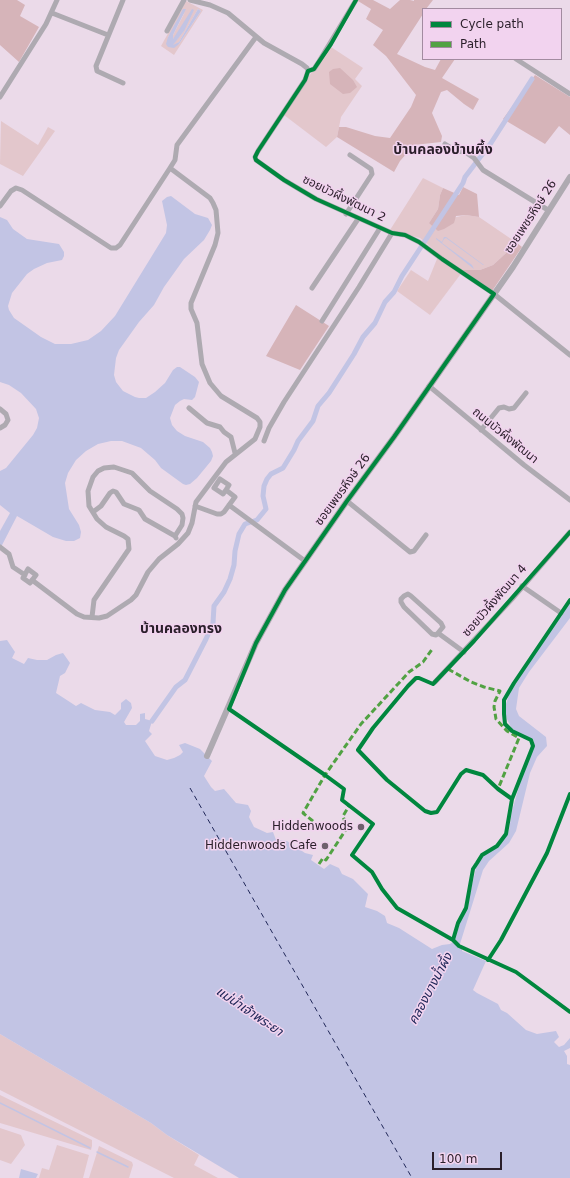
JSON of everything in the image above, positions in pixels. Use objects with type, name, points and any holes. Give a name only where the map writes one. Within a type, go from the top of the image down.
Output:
[{"type":"street","points":[[0,97],[52,13],[57,0]]},
{"type":"street","points":[[122,83],[96,69],[96,66],[123,0]]},
{"type":"street","points":[[167,31],[184,0]]},
{"type":"street","points":[[190,0],[210,5],[228,13],[256,37],[302,64],[308,71],[314,69],[356,0]]},
{"type":"street","points":[[52,13],[108,36]]},
{"type":"street","points":[[0,206],[11,191],[16,188],[22,190],[111,248],[116,248],[120,245],[175,160],[177,145],[256,37]]},
{"type":"street","points":[[518,60],[570,94]]},
{"type":"street","name":"ซอยบัวผึ้งพัฒนา 2","points":[[308,71],[305,80],[258,151],[255,157],[256,160],[316,200],[392,233],[405,235],[419,242],[494,294],[570,355]]},
{"type":"street","points":[[446,144],[456,151],[465,152],[488,173],[548,210]]},
{"type":"street","points":[[346,214],[372,174],[371,169],[350,155]]},
{"type":"street","points":[[0,547],[6,551],[13,567],[25,575],[28,569],[36,574],[32,580],[77,614],[84,617],[99,618],[107,616],[136,595],[148,572],[159,559],[178,544],[188,533],[192,523],[196,502],[226,462],[235,453],[255,439],[260,427],[260,422],[257,418],[221,396],[210,383],[202,364],[197,323],[191,309],[191,303],[215,245],[218,233],[216,210],[210,198],[170,168]]},
{"type":"street","name":"ซอยเพชรหึงษ์ 26","points":[[207,756],[229,709],[256,643],[285,590],[494,294],[527,246],[548,210],[570,177]]},
{"type":"street","points":[[312,288],[358,219]]},
{"type":"street","points":[[322,320],[380,228]]},
{"type":"street","points":[[264,441],[269,428],[284,402],[359,287],[392,233]]},
{"type":"street","name":"ถนนบัวผึ้งพัฒนา","points":[[429,386],[524,465],[570,500]]},
{"type":"street","points":[[481,430],[499,408],[514,408],[526,393]]},
{"type":"street","points":[[189,408],[207,423],[220,427],[231,437],[235,453]]},
{"type":"street","points":[[0,409],[6,414],[8,420],[5,425],[0,428]]},
{"type":"street","points":[[92,617],[94,600],[130,549],[128,539],[106,527],[97,519],[89,506],[88,491],[93,477],[98,471],[104,468],[114,467],[132,473],[150,491],[182,514],[182,525],[174,536]]},
{"type":"street","points":[[195,506],[221,514],[235,497],[226,490]]},
{"type":"street","points":[[93,512],[101,506],[110,492],[116,492],[124,504],[139,510],[145,519],[174,536],[178,544]]},
{"type":"street","points":[[347,501],[410,552],[414,551],[426,535]]},
{"type":"street","points":[[229,506],[305,561]]},
{"type":"street","name":"ซอยบัวผึ้งพัฒนา 4","points":[[435,682],[464,652],[570,532]]},
{"type":"street","points":[[522,586],[561,613]]},
{"type":"street","points":[[438,633],[443,627],[441,623],[411,596],[408,594],[404,596],[401,599],[404,607],[432,634],[436,635],[438,633],[464,652]]},
{"type":"shaded area","points":[[0,0],[17,0],[25,5],[20,16],[39,27],[19,62],[0,45]]},
{"type":"shaded area","points":[[373,0],[390,9],[400,0],[433,0],[427,8],[422,8],[422,16],[397,54],[435,70],[440,60],[454,60],[442,78],[479,99],[473,110],[447,90],[441,92],[432,113],[442,136],[441,142],[414,145],[400,161],[394,172],[337,137],[339,127],[346,127],[375,136],[390,138],[411,107],[416,95],[386,56],[373,45],[383,30],[366,19],[371,9],[358,1]]},
{"type":"shaded area","points":[[186,1],[203,10],[174,55],[161,46]],"holes":[[[198,9],[201,11],[179,44],[168,47],[168,37],[185,12],[173,35],[173,39],[184,31],[172,45],[179,42]]]},
{"type":"shaded area","points":[[331,47],[363,68],[355,79],[362,86],[341,117],[337,137],[326,147],[284,115],[309,76]]},
{"type":"shaded area","points":[[340,68],[353,80],[357,87],[350,93],[343,94],[330,84],[329,72],[333,69]]},
{"type":"shaded area","points":[[535,75],[570,97],[570,135],[559,126],[545,144],[503,119]]},
{"type":"shaded area","points":[[1,121],[38,145],[48,127],[55,131],[23,176],[0,164]]},
{"type":"shaded area","points":[[423,178],[443,188],[440,195],[438,209],[429,223],[466,215],[479,217],[517,243],[493,265],[480,270],[463,271],[430,315],[397,291],[411,270],[428,281],[439,254],[420,238],[390,230]]},
{"type":"shaded area","points":[[463,187],[477,194],[479,217],[466,215],[456,216],[454,223],[438,231],[429,223],[438,209],[440,195],[443,188],[459,195]]},
{"type":"shaded area","points":[[517,243],[522,247],[492,291],[461,270],[480,270],[493,265]]},
{"type":"shaded area","points":[[296,305],[329,326],[300,370],[266,356]]},
{"type":"shaded area","points":[[0,1034],[151,1123],[199,1155],[194,1165],[218,1178],[174,1178],[0,1090]]},
{"type":"shaded area","points":[[0,1095],[92,1140],[91,1150],[0,1123]]},
{"type":"shaded area","points":[[0,1128],[21,1135],[25,1145],[11,1164],[0,1160]]},
{"type":"shaded area","points":[[57,1145],[89,1155],[83,1178],[39,1178],[42,1168],[49,1170]]},
{"type":"shaded area","points":[[99,1146],[132,1162],[133,1165],[129,1178],[89,1178]]},
{"type":"water","points":[[183,9],[186,9],[173,35],[173,39],[192,9],[194,10],[184,31],[173,45],[179,42],[198,9],[201,11],[179,44],[174,48],[168,47],[166,44],[168,37]]},
{"type":"water","points":[[171,196],[195,214],[208,218],[212,225],[204,240],[184,259],[164,287],[154,305],[139,322],[119,350],[116,358],[114,375],[116,382],[123,391],[139,398],[146,398],[155,392],[165,383],[173,370],[177,367],[180,367],[195,377],[199,382],[195,397],[192,400],[184,399],[175,405],[170,418],[172,425],[177,431],[185,436],[203,442],[210,448],[213,456],[211,461],[197,478],[190,484],[186,485],[161,468],[155,460],[141,448],[122,441],[111,441],[98,444],[86,451],[76,460],[68,473],[65,483],[69,509],[79,525],[81,532],[80,538],[74,541],[66,541],[53,537],[17,516],[0,549],[0,531],[10,513],[0,505],[0,471],[6,468],[33,435],[37,428],[39,418],[36,409],[21,393],[9,385],[0,382],[0,217],[7,220],[13,229],[27,239],[59,244],[64,252],[62,260],[47,263],[27,274],[12,293],[8,306],[14,318],[41,337],[55,344],[71,344],[88,340],[101,331],[115,316],[166,233],[167,225],[162,201]]},
{"type":"water","points":[[444,237],[446,237],[484,265],[446,238],[444,239],[442,243],[472,265],[474,269],[436,239],[442,242]]},
{"type":"water","points":[[570,602],[570,618],[529,672],[519,688],[516,709],[519,716],[546,737],[547,746],[537,757],[530,773],[516,831],[509,843],[489,861],[483,870],[460,944],[455,940],[461,919],[466,910],[477,864],[483,856],[497,847],[507,835],[520,783],[534,746],[534,741],[532,739],[513,731],[505,713],[506,704],[509,695],[542,642]]},
{"type":"water","points":[[7,640],[15,652],[12,658],[24,664],[28,658],[47,660],[63,653],[70,663],[65,673],[60,676],[56,693],[76,706],[81,703],[95,710],[110,712],[115,715],[121,709],[121,703],[126,699],[131,703],[132,708],[124,722],[126,725],[136,725],[140,721],[140,714],[145,713],[145,719],[152,721],[149,731],[152,734],[145,741],[155,756],[167,760],[174,758],[183,752],[179,745],[185,743],[200,749],[212,761],[204,776],[211,787],[215,791],[224,789],[236,803],[248,805],[251,811],[249,817],[254,827],[267,833],[273,832],[276,840],[287,841],[305,853],[313,855],[311,860],[324,869],[330,864],[339,868],[342,874],[353,879],[368,894],[365,907],[377,911],[385,916],[387,923],[399,928],[432,949],[453,942],[462,949],[462,951],[486,961],[473,990],[498,1004],[501,1010],[507,1013],[526,1030],[537,1034],[556,1031],[559,1037],[554,1042],[559,1047],[564,1045],[570,1038],[570,1048],[564,1051],[567,1056],[567,1064],[570,1065],[570,1178],[239,1178],[167,1135],[151,1123],[0,1034],[0,641]]},
{"type":"water","points":[[21,1169],[38,1174],[36,1178],[19,1178]]},
{"type":"waterway","points":[[152,721],[176,687],[185,680],[206,639],[213,623],[214,606],[224,592],[230,579],[239,534],[245,524],[257,520],[266,509],[263,496],[264,486],[267,479],[271,474],[283,468],[298,441],[313,421],[318,406],[329,393],[363,337],[375,323],[385,302],[394,292],[402,276],[463,183],[465,177],[491,143],[532,79]]},
{"type":"waterway","points":[[0,1103],[90,1148]]},
{"type":"waterway","points":[[97,1152],[128,1167]]},
{"type":"ferry route","points":[[190,788],[412,1178]]},
{"type":"marked path","points":[[320,827],[303,813],[325,775],[361,724],[409,672],[423,662],[433,648]]},
{"type":"marked path","points":[[448,669],[471,682],[500,691],[494,707],[496,719],[507,731],[519,738],[498,789]]},
{"type":"marked path","points":[[319,864],[323,858],[326,860],[347,828],[343,816],[349,806]]},
{"type":"cycle path","points":[[356,0],[331,44],[314,69],[308,71],[305,80],[258,151],[255,157],[256,160],[284,180],[316,199],[392,233],[405,235],[419,242],[494,294],[285,590],[256,643],[229,709],[344,789],[342,800],[373,824],[352,855],[372,872],[382,889],[397,908],[453,940],[459,946],[516,972],[570,1012]]},
{"type":"cycle path","points":[[512,799],[498,789],[483,775],[466,770],[461,774],[437,812],[431,813],[425,811],[387,780],[358,750],[373,728],[408,686],[416,678],[433,684],[474,641],[570,532]]},
{"type":"cycle path","points":[[453,940],[458,923],[466,908],[473,869],[482,855],[497,846],[506,834],[512,799],[533,746],[531,740],[512,731],[505,724],[504,700],[570,600]]},
{"type":"cycle path","points":[[488,960],[501,940],[547,853],[570,794]]},
{"type":"place","name":"Hiddenwoods","points":[[361,827]]},
{"type":"place","name":"Hiddenwoods Cafe","points":[[325,846]]},
{"type":"district","name":"บ้านคลองบ้านผึ้ง","points":[[443,150]]},
{"type":"district","name":"บ้านคลองทรง","points":[[181,629]]},
{"type":"water label","name":"คลองบางน้ำผึ้ง","points":[[431,989]]},
{"type":"water label","name":"แม่น้ำเจ้าพระยา","points":[[249,1012]]}]
